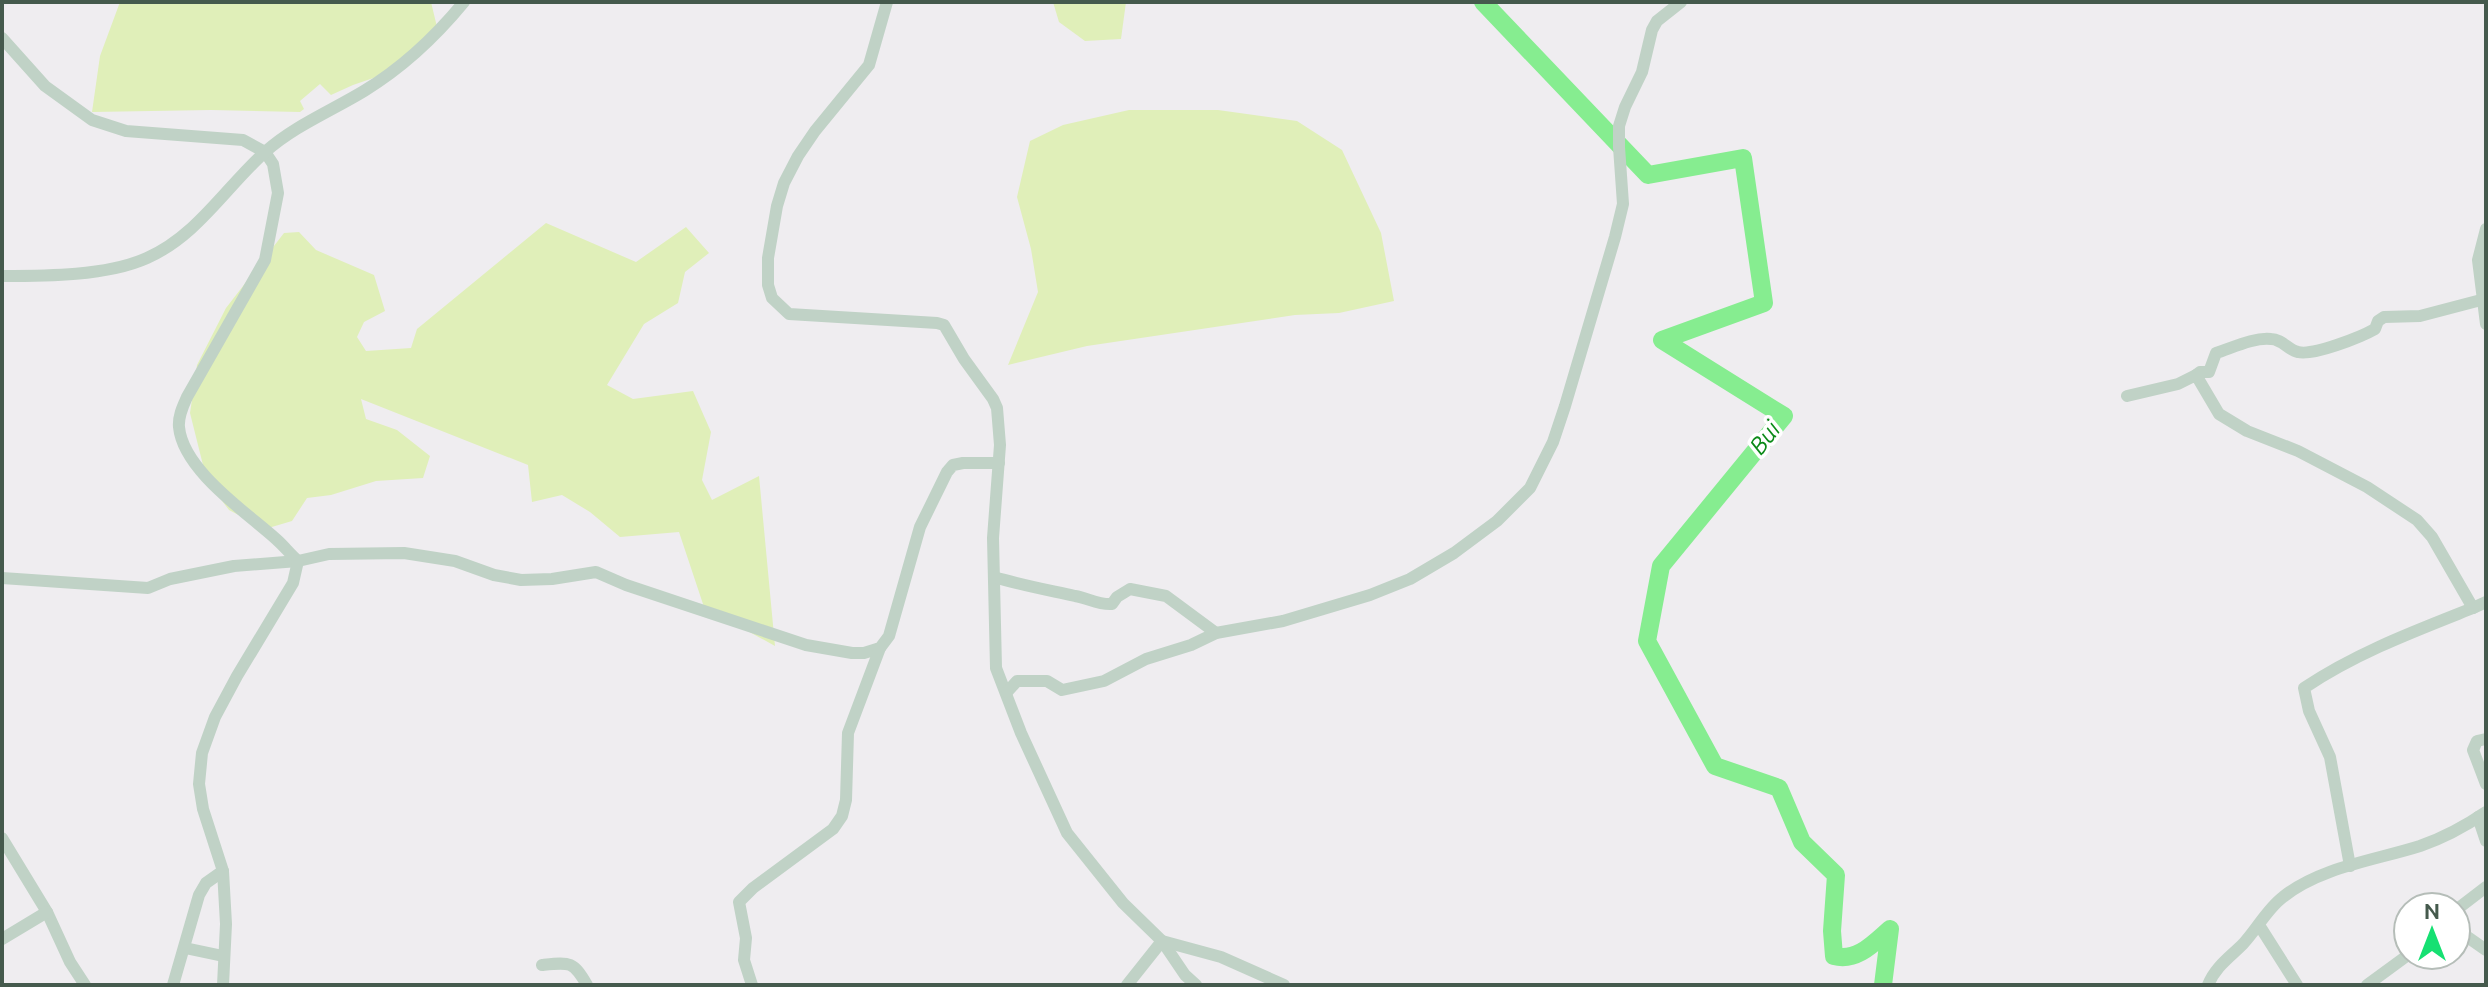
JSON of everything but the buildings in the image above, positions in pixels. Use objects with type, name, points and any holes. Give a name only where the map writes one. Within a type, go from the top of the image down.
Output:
[{"type":"street","points":[[2,276],[36,276],[118,267],[151,257],[206,215],[265,152],[305,123],[387,76],[429,40],[464,2]]},
{"type":"street","points":[[887,2],[869,65],[815,131],[784,183],[768,258],[768,285],[772,298],[789,314],[944,325],[995,403],[999,422],[993,538],[996,668],[1021,733],[1067,833],[1123,903],[1162,941],[1185,975],[1196,985]]},
{"type":"street","points":[[1007,692],[1017,681],[1047,681],[1062,690],[1104,681],[1146,659],[1191,645],[1216,633],[1283,621],[1370,595],[1410,579],[1454,553],[1497,521],[1530,488],[1553,442],[1615,237],[1623,204],[1619,147],[1622,116],[1642,72],[1652,30],[1657,21],[1681,2]]},
{"type":"street","points":[[2,38],[27,70],[92,120],[126,131],[243,140],[265,152],[277,175],[278,193],[265,260],[187,397],[180,413],[179,427],[190,455],[220,492],[277,539],[298,561]]},
{"type":"street","points":[[2486,229],[2478,260],[2486,324]]},
{"type":"street","points":[[2127,396],[2178,384],[2200,372],[2209,372],[2216,353],[2264,339],[2278,340],[2298,352],[2312,352],[2363,335],[2375,329],[2384,317],[2420,316],[2481,300]]},
{"type":"street","points":[[2196,375],[2219,414],[2247,431],[2298,451],[2367,487],[2417,520],[2432,537],[2473,608]]},
{"type":"street","points":[[752,985],[744,960],[746,938],[739,902],[753,888],[833,829],[842,816],[846,800],[848,733],[880,648],[889,636],[920,527],[953,465],[999,463]]},
{"type":"street","points":[[2,578],[148,588],[210,569],[298,561],[329,554],[404,553],[455,561],[494,575],[521,580],[596,572],[626,585],[806,645],[852,653],[880,648]]},
{"type":"street","points":[[223,985],[226,924],[223,871],[203,809],[199,784],[202,753],[215,717],[293,583],[298,561]]},
{"type":"street","points":[[994,577],[1102,604],[1112,604],[1130,589],[1158,594],[1185,608],[1216,633]]},
{"type":"street","points":[[2350,866],[2330,757],[2309,711],[2304,688],[2335,668],[2373,650],[2486,602]]},
{"type":"street","points":[[2486,739],[2477,741],[2473,750],[2486,784]]},
{"type":"street","points":[[2208,985],[2217,968],[2282,897],[2298,886],[2350,866],[2424,844],[2482,815],[2486,841]]},
{"type":"street","points":[[2,838],[47,912],[70,962],[85,985]]},
{"type":"street","points":[[173,985],[199,895],[206,883],[223,871]]},
{"type":"street","points":[[2,939],[47,912]]},
{"type":"street","points":[[2259,925],[2297,985]]},
{"type":"street","points":[[1162,941],[1221,957],[1279,984]]},
{"type":"street","points":[[1127,985],[1162,941]]},
{"type":"street","points":[[185,948],[223,956]]},
{"type":"street","points":[[542,965],[566,962],[576,967],[587,985]]},
{"type":"street","points":[[2367,985],[2392,967]]},
{"type":"green space","points":[[120,2],[431,2],[437,27],[385,74],[331,95],[320,84],[300,101],[304,109],[300,112],[92,112],[100,56]]},
{"type":"green space","points":[[1053,2],[1126,2],[1121,39],[1085,41],[1059,22]]},
{"type":"green space","points":[[1129,110],[1218,110],[1297,121],[1342,150],[1381,233],[1394,301],[1339,313],[1295,315],[1087,346],[1008,365],[1038,292],[1031,249],[1017,197],[1030,141],[1063,125]]},
{"type":"green space","points":[[546,223],[636,262],[686,227],[709,253],[685,272],[678,303],[644,324],[607,385],[633,399],[693,391],[711,432],[702,480],[712,500],[759,476],[775,646],[704,607],[679,532],[620,537],[590,512],[562,495],[532,502],[528,465],[361,399],[366,419],[397,430],[430,456],[423,478],[376,481],[331,495],[307,498],[292,521],[265,529],[229,510],[207,481],[190,413],[197,365],[226,308],[284,233],[299,232],[316,250],[374,275],[385,311],[364,322],[357,337],[366,351],[411,348],[417,329]]},
{"type":"waterway","name":"Bui","points":[[1483,2],[1648,175],[1743,158],[1764,303],[1662,340],[1784,416],[1661,566],[1647,641],[1715,766],[1779,788],[1802,842],[1836,875],[1832,931],[1834,956],[1858,954],[1890,929],[1883,985]]}]
